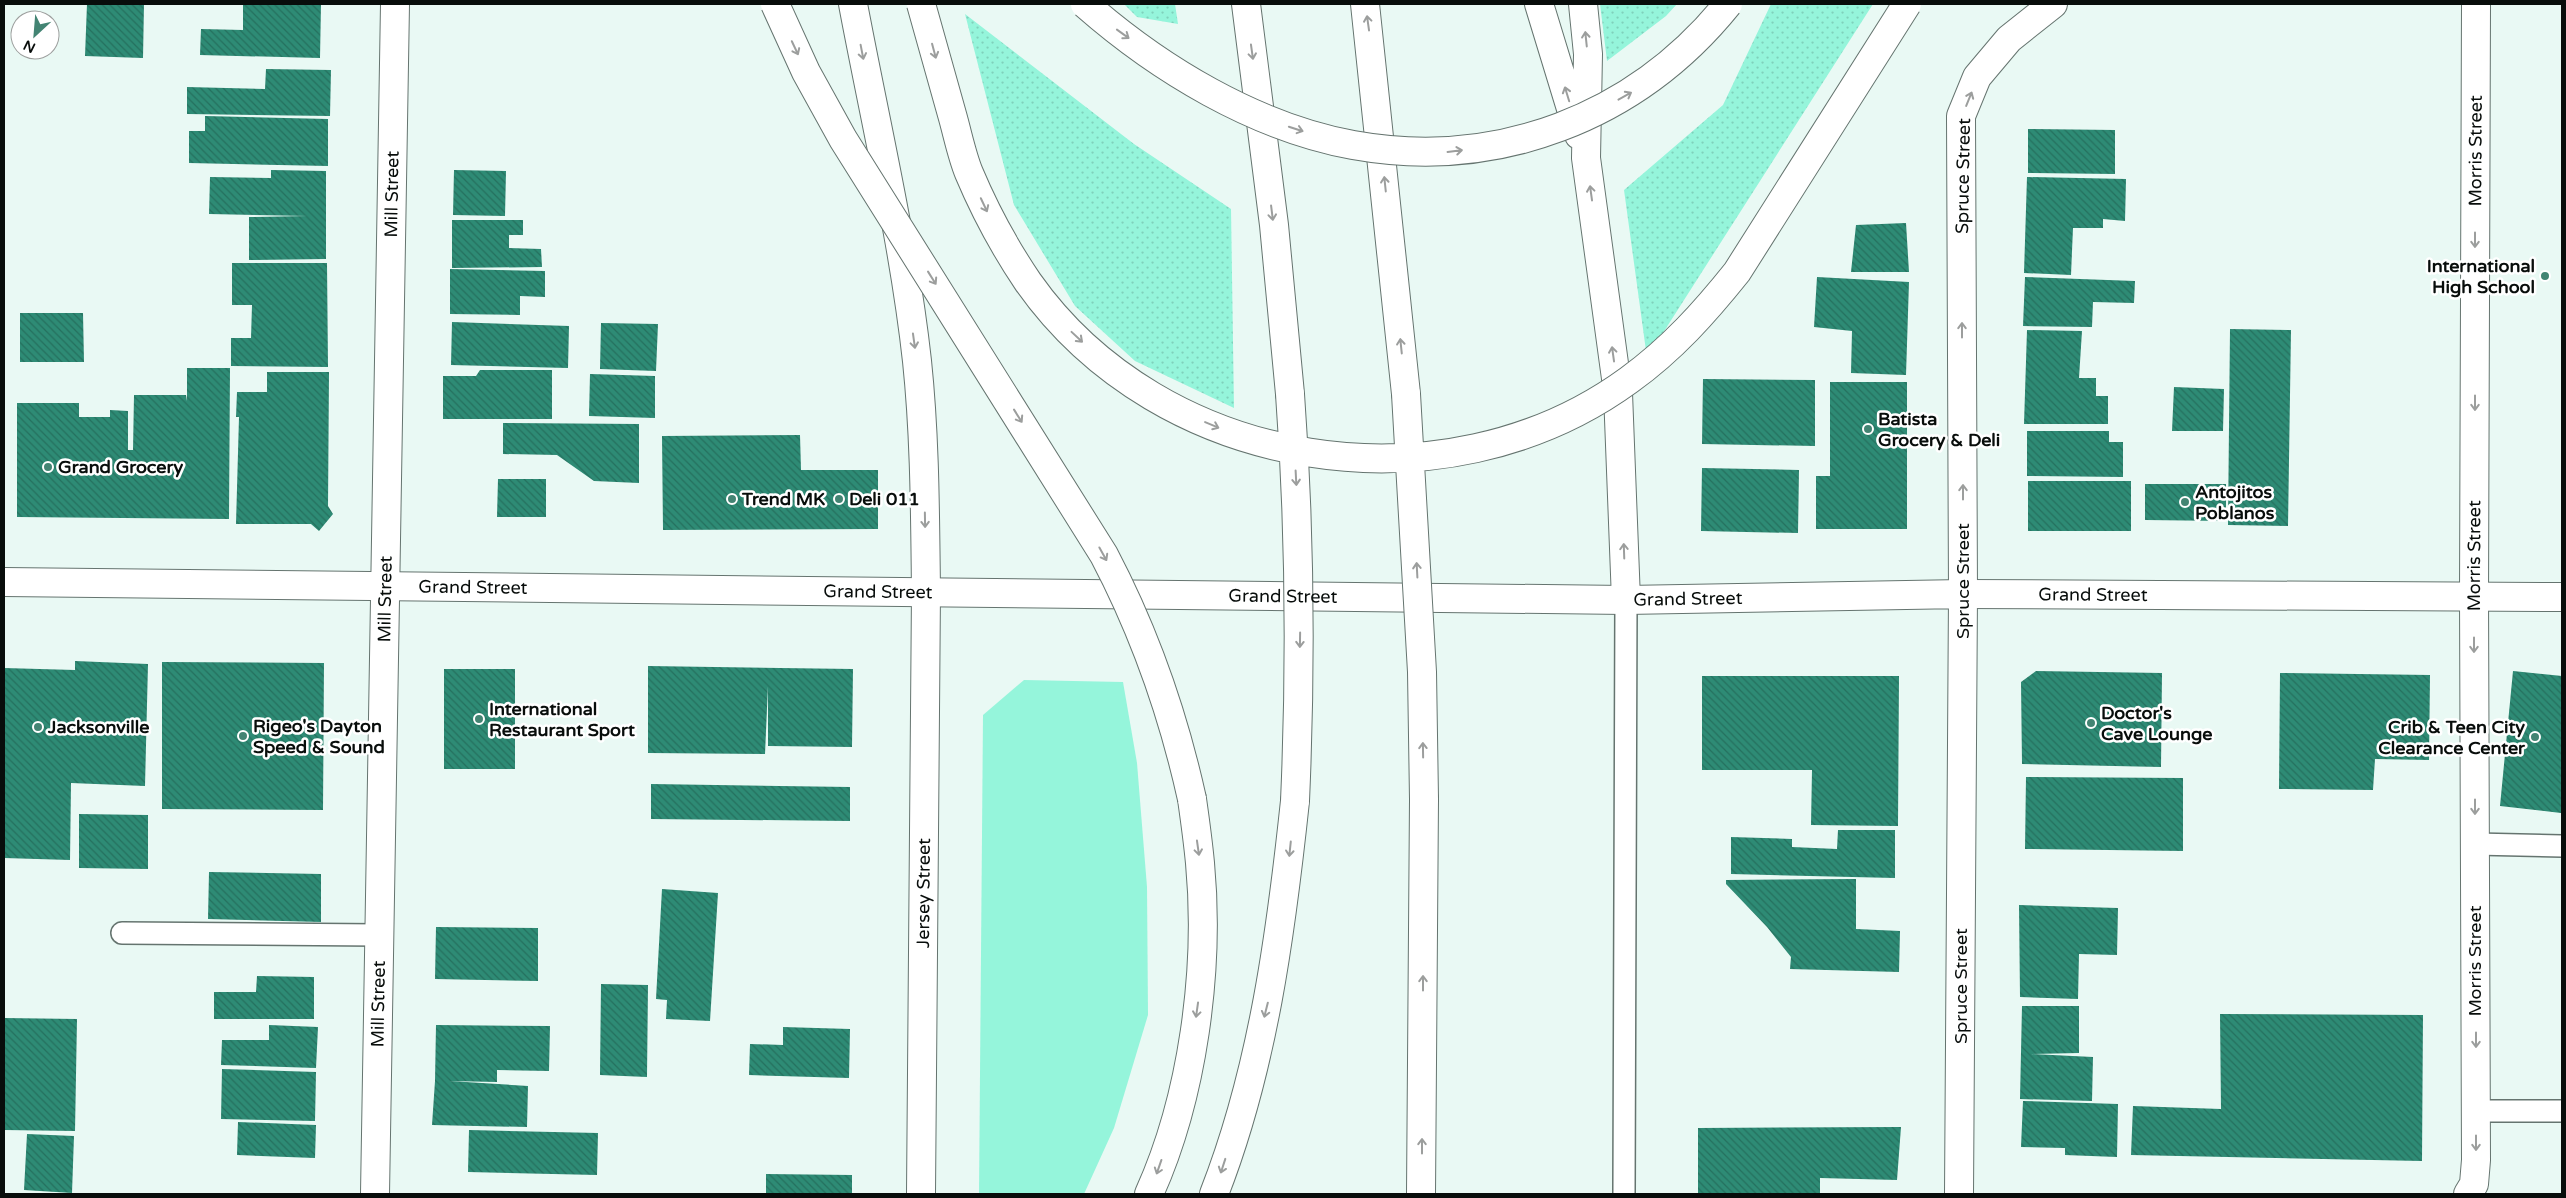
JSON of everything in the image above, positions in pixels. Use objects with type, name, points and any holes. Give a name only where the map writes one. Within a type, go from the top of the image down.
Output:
[{"type":"main road","name":"Mill Street","points":[[375,1194],[395,4]]},
{"type":"main road","points":[[775,4],[806,72],[843,138],[1076,508],[1124,594],[1149,651],[1167,700],[1181,749],[1192,799],[1200,864],[1203,929],[1199,994],[1189,1059],[1174,1122],[1149,1194]]},
{"type":"main road","name":"Jersey Street","points":[[853,4],[907,292],[917,361],[923,437],[926,591],[921,1194]]},
{"type":"main road","points":[[921,4],[968,171],[1001,241],[1030,284],[1063,323],[1100,359],[1142,389],[1187,415],[1210,425],[1234,435],[1283,449],[1334,457],[1386,459],[1437,456],[1488,446],[1537,430],[1584,408],[1628,381],[1668,349],[1705,312],[1737,272],[1907,4]]},
{"type":"main road","points":[[1085,4],[1160,61],[1222,98],[1276,122],[1352,144],[1399,151],[1446,152],[1495,146],[1543,134],[1589,116],[1632,92],[1672,63],[1708,29],[1728,4]]},
{"type":"main road","points":[[1214,1194],[1242,1106],[1268,1000],[1286,887],[1295,801],[1300,607],[1296,471],[1274,225],[1246,4]]},
{"type":"main road","points":[[1365,4],[1406,394],[1421,662],[1424,799],[1421,1194]]},
{"type":"main road","points":[[1539,4],[1586,158]]},
{"type":"main road","points":[[1583,4],[1588,54],[1586,158],[1618,394],[1626,600]]},
{"type":"main road","name":"Spruce Street","points":[[1959,1194],[1963,594],[1961,116],[1977,77],[2010,39],[2053,4]]},
{"type":"main road","name":"Morris Street","points":[[2468,1194],[2474,1184],[2476,1111],[2474,596],[2476,4]]},
{"type":"main road","name":"Grand Street","points":[[4,582],[1626,600],[1963,594],[2562,597]]},
{"type":"lane","points":[[1624,1194],[1626,600]]},
{"type":"lane","points":[[2475,844],[2562,846]]},
{"type":"lane","points":[[122,933],[379,935]]},
{"type":"lane","points":[[2476,1111],[2562,1111]]},
{"type":"green space","points":[[1124,4],[1175,4],[1178,24],[1137,17]]},
{"type":"green space","points":[[1600,4],[1677,4],[1666,16],[1607,61]]},
{"type":"green space","points":[[1771,4],[1873,4],[1647,358],[1624,190],[1723,105]]},
{"type":"green space","points":[[965,14],[1134,144],[1231,209],[1234,408],[1135,361],[1075,306],[1014,205]]},
{"type":"green space","points":[[1024,680],[1123,682],[1137,763],[1147,887],[1148,1015],[1114,1128],[1084,1194],[979,1194],[983,715]]},
{"type":"building","points":[[87,4],[144,4],[143,58],[85,56]]},
{"type":"building","points":[[243,4],[321,4],[320,58],[200,55],[201,29],[243,30]]},
{"type":"building","points":[[266,69],[331,70],[330,116],[187,114],[187,87],[265,89]]},
{"type":"building","points":[[205,116],[328,119],[328,166],[189,163],[189,131],[205,131]]},
{"type":"building","points":[[2028,129],[2115,130],[2115,174],[2028,173]]},
{"type":"building","points":[[271,170],[326,171],[326,259],[249,260],[249,217],[307,216],[209,214],[210,177],[271,178]]},
{"type":"building","points":[[454,170],[506,171],[505,216],[453,215]]},
{"type":"building","points":[[2027,177],[2126,179],[2125,221],[2103,219],[2103,228],[2073,228],[2071,275],[2024,273]]},
{"type":"building","points":[[452,220],[523,220],[523,235],[509,235],[509,248],[541,249],[542,267],[452,268]]},
{"type":"building","points":[[1906,223],[1909,272],[1851,272],[1856,225]]},
{"type":"building","points":[[232,263],[327,263],[328,367],[231,366],[231,338],[251,338],[252,305],[232,305]]},
{"type":"building","points":[[450,269],[545,271],[545,297],[520,296],[520,315],[450,314]]},
{"type":"building","points":[[1817,277],[1909,282],[1906,375],[1851,373],[1852,331],[1814,327]]},
{"type":"building","points":[[2025,277],[2135,281],[2134,303],[2093,302],[2092,327],[2023,326]]},
{"type":"building","points":[[20,313],[83,313],[84,362],[20,362]]},
{"type":"building","points":[[452,322],[569,326],[568,368],[451,365]]},
{"type":"building","points":[[601,323],[658,324],[656,371],[600,369]]},
{"type":"building","points":[[2230,329],[2291,330],[2288,526],[2228,525]]},
{"type":"building","points":[[2027,330],[2082,331],[2079,378],[2096,378],[2096,396],[2108,396],[2108,424],[2024,424]]},
{"type":"building","points":[[187,368],[230,368],[229,519],[17,517],[17,403],[79,403],[79,417],[110,417],[110,410],[128,411],[128,450],[133,450],[134,395],[186,395],[187,401]]},
{"type":"building","points":[[480,370],[552,370],[552,419],[443,419],[443,376],[476,376]]},
{"type":"building","points":[[267,372],[329,372],[328,506],[333,514],[319,531],[311,524],[236,524],[239,417],[236,417],[237,392],[267,392]]},
{"type":"building","points":[[590,374],[655,376],[655,418],[589,416]]},
{"type":"building","points":[[1703,379],[1815,380],[1815,446],[1702,444]]},
{"type":"building","name":"Batista Grocery & Deli","points":[[1830,382],[1907,382],[1907,529],[1816,529],[1816,476],[1830,476]]},
{"type":"building","points":[[2174,387],[2224,389],[2223,431],[2172,431]]},
{"type":"building","points":[[503,423],[639,424],[639,483],[594,481],[557,455],[503,454]]},
{"type":"building","points":[[2027,431],[2109,431],[2109,442],[2123,442],[2123,477],[2027,476]]},
{"type":"building","name":"Trend MK","points":[[800,435],[801,470],[878,470],[878,529],[663,530],[662,436]]},
{"type":"building","points":[[1702,468],[1799,470],[1798,533],[1701,531]]},
{"type":"building","points":[[498,479],[546,479],[546,517],[497,517]]},
{"type":"building","points":[[2028,481],[2131,481],[2131,531],[2028,531]]},
{"type":"building","name":"Antojitos Poblanos","points":[[2145,484],[2226,484],[2226,521],[2145,520]]},
{"type":"building","points":[[75,661],[148,664],[145,786],[71,783],[70,860],[4,858],[4,668],[75,670]]},
{"type":"building","name":"Rigeo's Dayton Speed & Sound","points":[[162,662],[324,663],[323,810],[162,809]]},
{"type":"building","points":[[648,666],[853,669],[852,747],[768,746],[768,686],[765,754],[648,753]]},
{"type":"building","name":"International Restaurant Sport","points":[[444,669],[515,669],[515,769],[444,769]]},
{"type":"building","name":"Doctor's Cave Lounge","points":[[2036,671],[2162,673],[2161,767],[2022,764],[2021,682]]},
{"type":"building","name":"Crib & Teen City Clearance Center","points":[[2513,671],[2562,676],[2561,813],[2500,806]]},
{"type":"building","points":[[2280,673],[2430,675],[2429,760],[2375,759],[2373,790],[2279,789]]},
{"type":"building","points":[[1702,676],[1899,676],[1898,826],[1811,825],[1812,770],[1702,770]]},
{"type":"building","points":[[2026,777],[2183,778],[2183,851],[2025,849]]},
{"type":"building","points":[[651,784],[850,787],[850,821],[651,819]]},
{"type":"building","points":[[79,814],[148,815],[148,869],[79,868]]},
{"type":"building","points":[[1838,830],[1895,830],[1895,878],[1731,874],[1731,837],[1792,839],[1792,847],[1837,849]]},
{"type":"building","points":[[209,872],[321,874],[321,922],[208,919]]},
{"type":"building","points":[[1856,879],[1856,929],[1900,931],[1899,972],[1790,969],[1791,957],[1767,927],[1726,884],[1726,880]]},
{"type":"building","points":[[662,889],[718,893],[710,1021],[666,1019],[667,1000],[656,999]]},
{"type":"building","points":[[2019,905],[2118,908],[2117,955],[2079,954],[2078,999],[2020,997]]},
{"type":"building","points":[[436,927],[538,928],[538,981],[435,979]]},
{"type":"building","points":[[257,976],[314,977],[314,1019],[214,1019],[214,992],[256,992]]},
{"type":"building","points":[[601,984],[648,985],[647,1077],[600,1075]]},
{"type":"building","points":[[2022,1006],[2079,1006],[2079,1053],[2031,1054],[2093,1057],[2092,1101],[2020,1099]]},
{"type":"building","points":[[2220,1014],[2423,1015],[2422,1161],[2131,1155],[2133,1106],[2221,1109]]},
{"type":"building","points":[[4,1018],[77,1019],[75,1131],[4,1130]]},
{"type":"building","points":[[269,1025],[318,1027],[316,1068],[221,1065],[222,1040],[269,1040]]},
{"type":"building","points":[[436,1025],[550,1026],[549,1071],[497,1070],[497,1082],[449,1081],[528,1086],[527,1127],[432,1125]]},
{"type":"building","points":[[783,1027],[850,1029],[849,1078],[749,1075],[750,1044],[783,1045]]},
{"type":"building","points":[[222,1069],[316,1072],[315,1121],[221,1119]]},
{"type":"building","points":[[2023,1101],[2118,1104],[2117,1157],[2065,1155],[2065,1148],[2021,1147]]},
{"type":"building","points":[[238,1122],[316,1125],[315,1158],[237,1155]]},
{"type":"building","points":[[1901,1127],[1897,1180],[1820,1178],[1820,1194],[1698,1194],[1698,1128]]},
{"type":"building","points":[[469,1130],[598,1133],[597,1175],[468,1172]]},
{"type":"building","points":[[27,1134],[74,1136],[72,1193],[24,1190]]},
{"type":"building","points":[[766,1174],[852,1175],[852,1194],[766,1194]]},
{"type":"place","name":"International High School","points":[[2545,276]]},
{"type":"place","name":"Batista Grocery & Deli","points":[[1868,429]]},
{"type":"place","name":"Grand Grocery","points":[[48,467]]},
{"type":"place","name":"Trend MK","points":[[732,499]]},
{"type":"place","name":"Deli 011","points":[[839,499]]},
{"type":"place","name":"Antojitos Poblanos","points":[[2185,502]]},
{"type":"place","name":"International Restaurant Sport","points":[[479,719]]},
{"type":"place","name":"Doctor's Cave Lounge","points":[[2091,723]]},
{"type":"place","name":"Jacksonville","points":[[38,727]]},
{"type":"place","name":"Rigeo's Dayton Speed & Sound","points":[[243,736]]},
{"type":"place","name":"Crib & Teen City Clearance Center","points":[[2535,737]]}]
